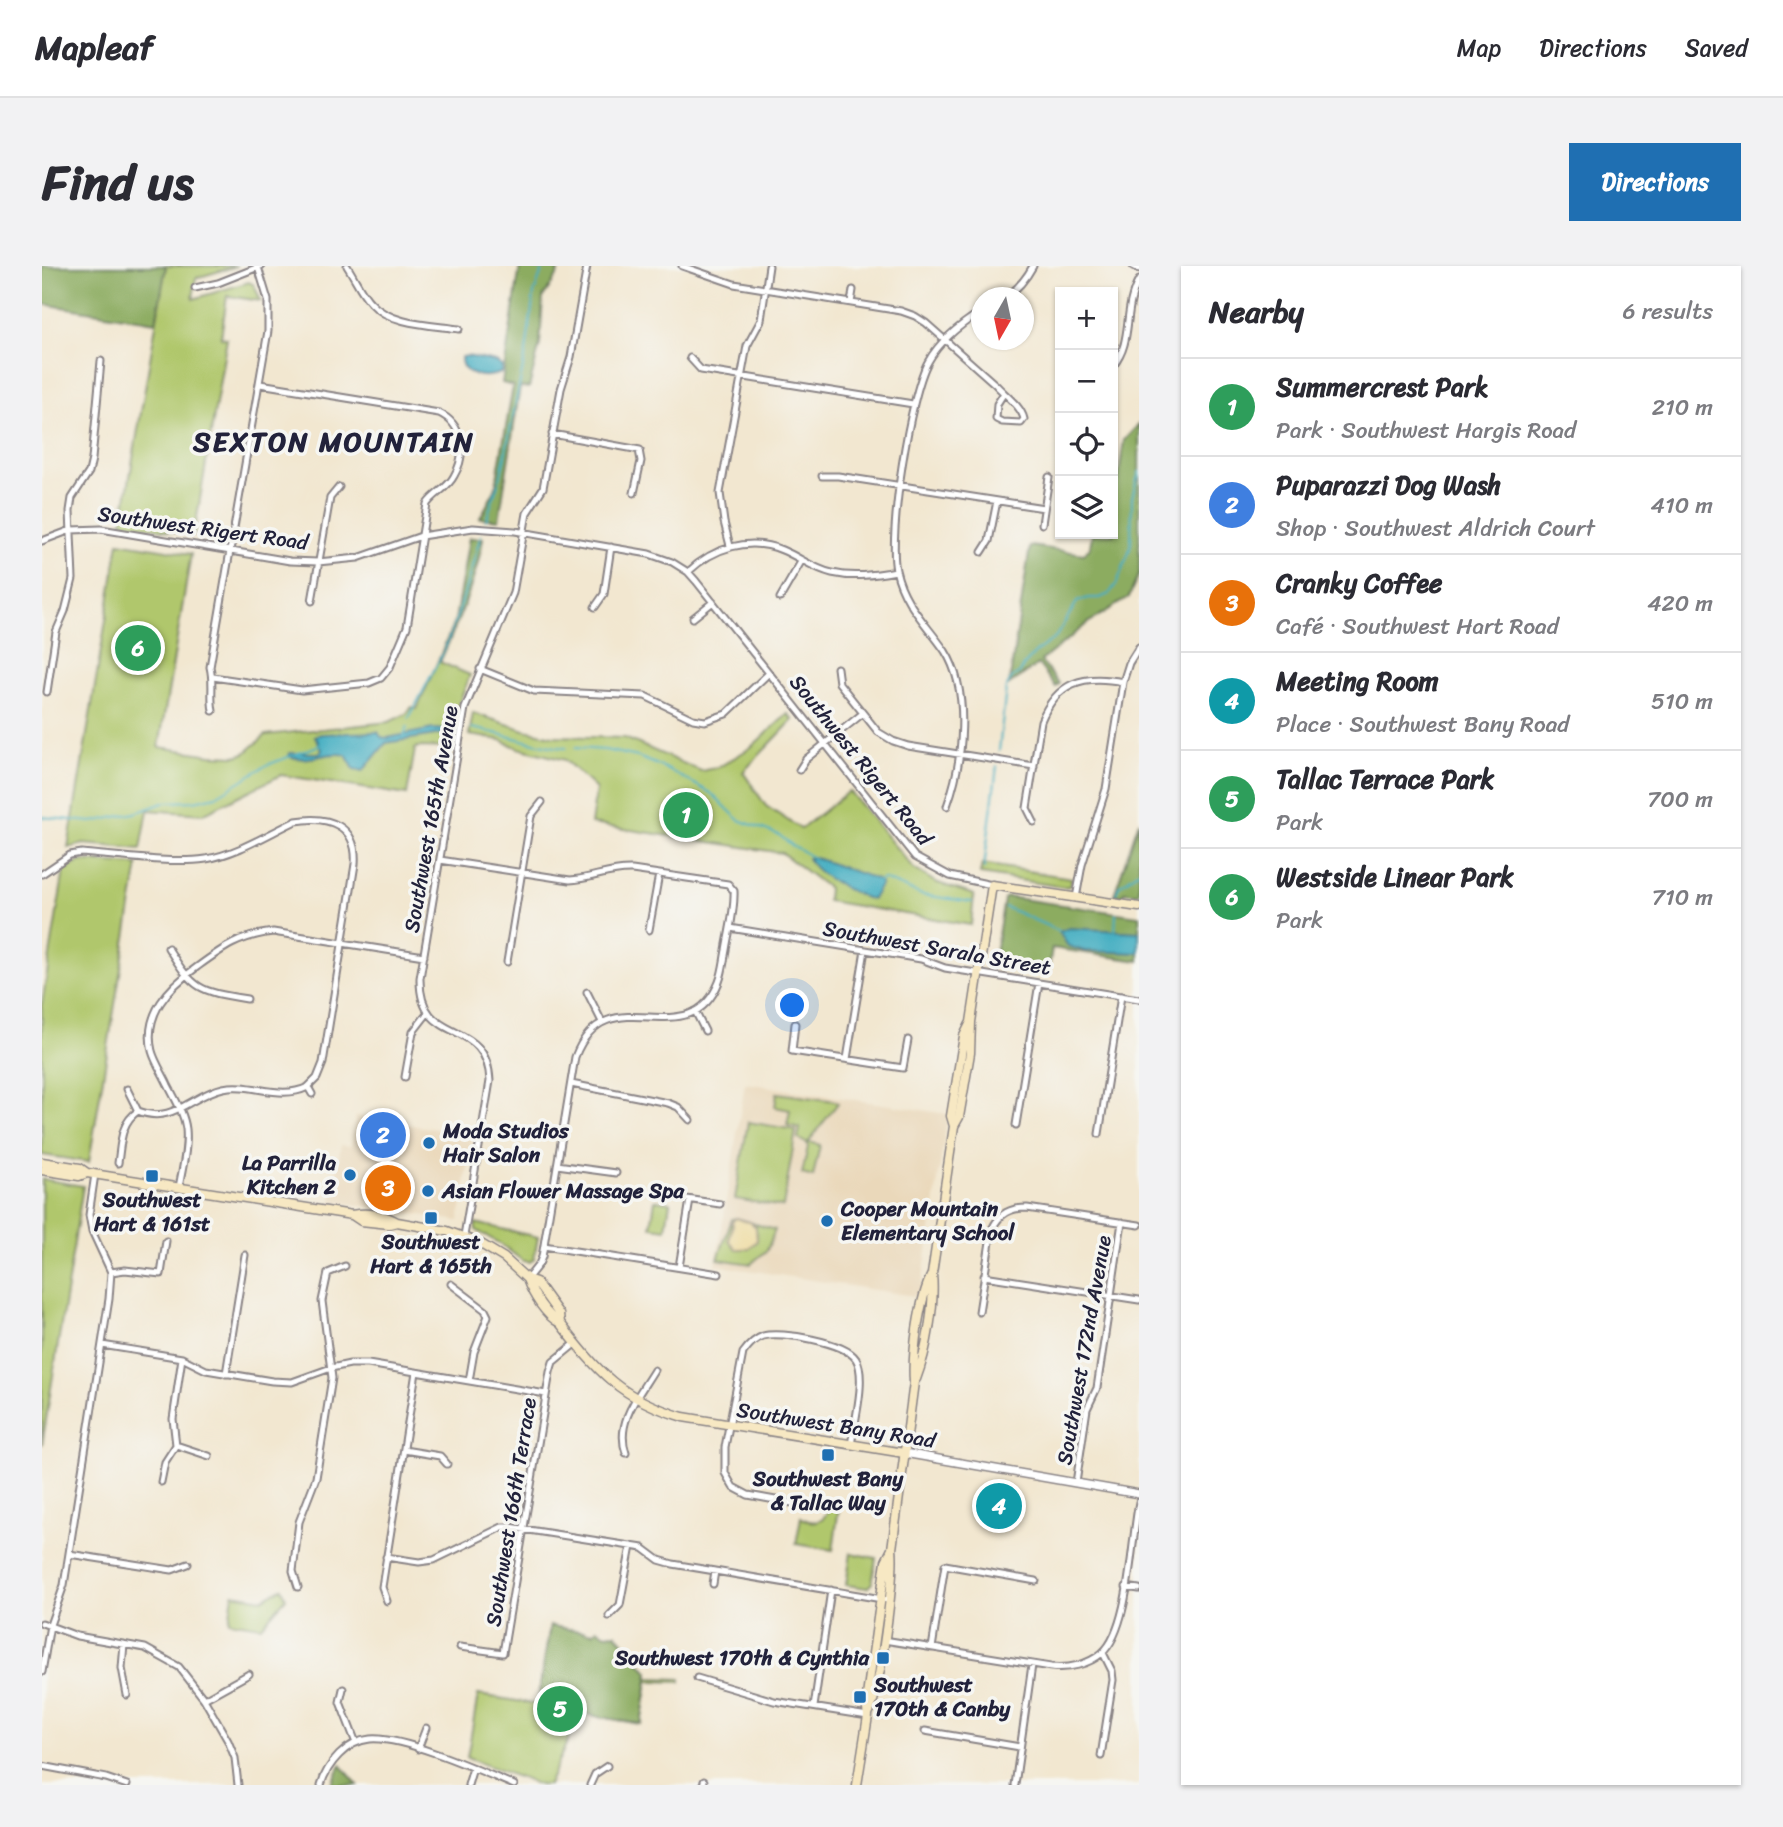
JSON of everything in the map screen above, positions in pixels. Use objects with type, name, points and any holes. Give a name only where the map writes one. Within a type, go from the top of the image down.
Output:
[{"type":"main road","name":"Southwest Rigert Road","points":[[992,885],[1139,907]]},
{"type":"main road","points":[[857,1785],[868,1716],[866,1703],[879,1639],[886,1561],[892,1549],[914,1382],[921,1366],[925,1345],[933,1289],[932,1273],[954,1126],[959,1116],[968,1066],[971,1022],[992,885]]},
{"type":"main road","points":[[42,1162],[80,1168],[91,1174]]},
{"type":"main road","points":[[42,1170],[79,1176],[91,1174]]},
{"type":"main road","name":"Southwest Bany Road","points":[[91,1174],[352,1215],[362,1213],[389,1217],[397,1222],[464,1236],[504,1258],[527,1279],[530,1288],[553,1320],[560,1324],[595,1368],[636,1399],[682,1417],[904,1453]]},
{"type":"street","points":[[347,266],[371,303],[392,317],[459,329]]},
{"type":"street","name":"Southwest 165th Avenue","points":[[427,1014],[420,993],[424,956],[465,708],[513,593],[527,513],[543,488],[563,380],[571,358],[587,266]]},
{"type":"street","points":[[682,266],[734,284],[915,316],[1004,393],[1023,414],[1021,423],[996,419],[997,404],[1004,393]]},
{"type":"street","points":[[730,546],[720,493],[747,346],[761,320],[769,266]]},
{"type":"street","points":[[1017,287],[1033,266]]},
{"type":"street","points":[[1133,266],[1139,269]]},
{"type":"street","points":[[195,288],[231,279],[260,267],[268,300],[268,331],[260,384],[211,667],[213,677],[210,695],[213,710]]},
{"type":"street","points":[[1118,359],[1122,354],[1130,299],[1139,280]]},
{"type":"street","points":[[851,303],[853,290]]},
{"type":"street","points":[[365,309],[371,303]]},
{"type":"street","points":[[947,806],[953,791],[958,754],[962,715],[960,693],[946,653],[908,601],[896,571],[894,535],[913,404],[928,362],[956,328],[971,318]]},
{"type":"street","points":[[690,358],[701,370],[913,404]]},
{"type":"street","points":[[47,692],[56,632],[65,611],[73,579],[72,498],[89,472],[92,459],[101,361]]},
{"type":"street","points":[[213,677],[302,690],[369,683],[380,678],[390,667],[407,627],[427,504],[446,486],[457,467],[461,438],[452,421],[439,413],[260,384]]},
{"type":"street","points":[[552,434],[632,446],[639,450],[641,461],[634,493]]},
{"type":"street","points":[[822,476],[838,476],[1044,508]]},
{"type":"street","points":[[1042,524],[1049,477]]},
{"type":"street","points":[[312,601],[330,498],[339,487]]},
{"type":"street","points":[[982,551],[989,541],[997,501]]},
{"type":"street","name":"Southwest Rigert Road","points":[[42,541],[71,530],[101,529],[290,561],[318,562],[358,558],[421,536],[472,528],[524,533],[660,557],[688,572],[908,850],[921,862],[950,876],[992,885]]},
{"type":"street","points":[[688,572],[709,555],[730,546],[769,546],[823,570],[847,576],[871,576],[896,571]]},
{"type":"street","points":[[595,607],[604,594],[611,547]]},
{"type":"street","points":[[780,598],[802,560]]},
{"type":"street","points":[[693,618],[713,602]]},
{"type":"street","points":[[1076,898],[1082,865],[1106,789],[1123,681],[1129,663],[1139,647]]},
{"type":"street","points":[[837,668],[839,683],[862,714],[878,732],[893,741],[908,746],[1034,766]]},
{"type":"street","points":[[480,669],[534,691],[645,696],[693,719],[705,721],[726,714],[769,673]]},
{"type":"street","points":[[1034,822],[1027,808],[1041,721],[1054,697],[1076,681],[1093,678],[1123,681]]},
{"type":"street","points":[[799,770],[806,759],[862,714]]},
{"type":"street","points":[[507,962],[531,816],[542,802]]},
{"type":"street","points":[[42,874],[75,854],[207,859],[228,853],[296,821],[307,819],[338,824],[354,841],[356,852],[342,943],[323,1063],[317,1078],[308,1087],[295,1093],[232,1086],[216,1090],[163,1115],[138,1111],[128,1118],[124,1125],[118,1163]]},
{"type":"street","points":[[440,860],[570,880],[585,879],[619,869],[728,884],[732,887],[734,897],[730,928],[719,982],[706,1001],[695,1011],[667,1019],[623,1015],[602,1022],[582,1041],[575,1057],[544,1246],[539,1264],[527,1279]]},
{"type":"street","points":[[649,930],[659,874]]},
{"type":"street","name":"Southwest Sarala Street","points":[[730,928],[921,959],[945,968],[978,974],[1139,999]]},
{"type":"street","points":[[179,1188],[186,1149],[186,1128],[180,1108],[152,1053],[151,1027],[161,1000],[185,976],[229,944],[244,937],[273,932],[424,956]]},
{"type":"street","points":[[168,948],[185,976],[196,987],[211,993],[247,999]]},
{"type":"street","points":[[847,1059],[865,950]]},
{"type":"street","points":[[1016,1125],[1039,983]]},
{"type":"street","points":[[587,992],[602,1022]]},
{"type":"street","points":[[1099,1134],[1121,996]]},
{"type":"street","points":[[695,1011],[705,1031]]},
{"type":"street","points":[[405,1077],[413,1032],[427,1014],[478,1045],[485,1055],[489,1067],[489,1081],[464,1236]]},
{"type":"street","points":[[795,1024],[792,1051],[903,1068],[908,1040]]},
{"type":"street","points":[[570,1084],[668,1103],[678,1107],[690,1120]]},
{"type":"street","points":[[308,1087],[312,1094]]},
{"type":"street","points":[[127,1089],[138,1111]]},
{"type":"street","points":[[557,1164],[616,1173]]},
{"type":"street","points":[[42,1672],[50,1625],[64,1585],[111,1272],[92,1231],[91,1174]]},
{"type":"street","points":[[660,1195],[720,1205]]},
{"type":"street","points":[[680,1267],[690,1200]]},
{"type":"street","points":[[979,1312],[992,1229],[1002,1214],[1013,1208],[1139,1225]]},
{"type":"street","name":"Southwest 172nd Avenue","points":[[1076,1483],[1087,1409],[1097,1388],[1122,1222]]},
{"type":"street","points":[[111,1272],[125,1270],[161,1274],[166,1241]]},
{"type":"street","points":[[544,1246],[719,1274]]},
{"type":"street","points":[[226,1374],[245,1255]]},
{"type":"street","points":[[298,1587],[293,1571],[299,1522],[316,1478],[331,1387],[322,1294],[328,1273],[345,1266]]},
{"type":"street","points":[[984,1276],[1139,1300]]},
{"type":"street","points":[[451,1284],[485,1310],[488,1316],[474,1352],[469,1381]]},
{"type":"street","points":[[814,1507],[748,1495],[733,1487],[724,1472],[743,1353],[749,1345],[760,1337],[773,1334],[832,1343],[848,1350],[857,1360],[860,1370],[851,1445]]},
{"type":"street","name":"Southwest 166th Terrace","points":[[460,1647],[503,1653],[553,1363],[576,1343]]},
{"type":"street","points":[[102,1345],[182,1358],[206,1370],[272,1381],[292,1381],[331,1368],[368,1364],[546,1394]]},
{"type":"street","points":[[161,1482],[165,1462],[177,1445],[173,1419],[182,1358]]},
{"type":"street","points":[[626,1453],[621,1439],[625,1419],[654,1370]]},
{"type":"street","points":[[387,1601],[382,1587],[416,1372]]},
{"type":"street","points":[[177,1445],[209,1456]]},
{"type":"street","points":[[404,1450],[440,1456],[447,1464]]},
{"type":"street","name":"Southwest Bany Road","points":[[904,1453],[1139,1494]]},
{"type":"street","points":[[879,1639],[1032,1665],[1063,1668],[1087,1662],[1103,1653],[1121,1623],[1139,1502]]},
{"type":"street","points":[[386,1557],[419,1562],[435,1560],[502,1527],[525,1528],[643,1548],[659,1560],[884,1599]]},
{"type":"street","points":[[609,1616],[620,1605],[631,1546]]},
{"type":"street","points":[[69,1554],[172,1570],[188,1564]]},
{"type":"street","points":[[932,1648],[945,1565],[1036,1581]]},
{"type":"street","points":[[713,1584],[715,1571]]},
{"type":"street","points":[[1126,1587],[1139,1590]]},
{"type":"street","points":[[814,1707],[831,1590]]},
{"type":"street","points":[[42,1623],[77,1636],[145,1648],[171,1662],[193,1683],[204,1699],[235,1758],[238,1785]]},
{"type":"street","points":[[124,1644],[122,1668],[127,1695]]},
{"type":"street","points":[[1101,1756],[1113,1681],[1112,1671],[1103,1653]]},
{"type":"street","points":[[1015,1785],[1032,1665]]},
{"type":"street","points":[[204,1699],[249,1674]]},
{"type":"street","points":[[697,1678],[774,1701],[868,1716]]},
{"type":"street","points":[[343,1689],[340,1702],[356,1743]]},
{"type":"street","points":[[418,1749],[426,1728]]},
{"type":"street","points":[[925,1731],[1020,1747]]},
{"type":"street","points":[[321,1785],[329,1767],[356,1743],[368,1739],[391,1740],[514,1785]]},
{"type":"street","points":[[42,1766],[106,1778],[127,1785]]},
{"type":"street","points":[[590,1785],[595,1774],[607,1766]]},
{"type":"street","points":[[468,1785],[473,1768]]},
{"type":"shaded area","name":"Cooper Mountain Elementary School","points":[[745,1083],[948,1114],[920,1297],[716,1265]]},
{"type":"shaded area","points":[[356,1116],[473,1135],[459,1221],[332,1201],[341,1145],[351,1146]]},
{"type":"green space","points":[[42,266],[166,266],[156,322],[42,304]]},
{"type":"green space","points":[[166,266],[237,266],[196,278],[193,299],[249,282],[254,285],[261,301],[227,296],[221,337],[227,338],[194,535],[122,523]]},
{"type":"green space","points":[[520,266],[559,266],[557,276],[543,297],[540,344],[529,388],[520,387],[499,520],[480,518],[495,490],[513,386],[502,383]]},
{"type":"green space","points":[[1139,424],[1139,574],[1129,597],[1088,623],[1041,661],[1059,684],[1056,687],[1038,664],[1009,685],[1030,546],[1084,554],[1090,547],[1091,539],[1118,539],[1118,481],[1124,440]]},
{"type":"green space","points":[[469,538],[483,538],[480,554],[466,601],[440,662],[438,661],[455,620]]},
{"type":"green space","points":[[119,542],[191,554],[159,747],[236,756],[245,753],[266,735],[389,722],[406,714],[412,707],[417,709],[438,661],[470,675],[458,706],[451,748],[415,749],[407,795],[281,775],[203,814],[148,810],[141,849],[84,844],[68,848]]},
{"type":"green space","points":[[473,713],[553,736],[625,738],[701,771],[719,767],[750,748],[788,714],[793,720],[743,772],[766,806],[801,829],[849,791],[913,868],[935,882],[974,895],[971,925],[827,901],[828,888],[782,853],[591,824],[596,789],[565,760],[518,748],[501,740],[469,735]]},
{"type":"green space","points":[[1139,821],[1139,892],[1114,895]]},
{"type":"green space","points":[[81,861],[138,865],[89,1162],[42,1155],[42,1004],[64,870]]},
{"type":"green space","points":[[982,864],[1072,878],[1070,886],[1063,887],[980,874]]},
{"type":"green space","points":[[1007,897],[1139,916],[1139,961],[1052,948],[1048,973],[996,964],[994,959],[1004,899]]},
{"type":"green space","points":[[777,1093],[838,1103],[807,1144],[798,1138],[800,1128],[787,1125],[790,1110],[775,1107]]},
{"type":"green space","points":[[748,1122],[796,1130],[783,1207],[735,1199]]},
{"type":"green space","points":[[809,1142],[820,1145],[813,1177],[802,1174]]},
{"type":"green space","points":[[42,1179],[83,1186],[42,1445]]},
{"type":"green space","points":[[655,1200],[670,1202],[666,1229],[651,1227]]},
{"type":"green space","points":[[732,1219],[775,1230],[767,1250],[751,1264],[718,1259]]},
{"type":"green space","points":[[475,1223],[538,1237],[534,1259],[530,1262],[523,1261],[476,1230]]},
{"type":"green space","points":[[829,1505],[839,1507],[833,1550],[796,1544],[801,1517],[811,1521],[819,1520],[826,1515]]},
{"type":"green space","points":[[851,1553],[876,1558],[872,1583],[867,1588],[846,1585]]},
{"type":"green space","points":[[282,1588],[286,1598],[261,1626],[229,1621],[233,1594],[262,1599]]},
{"type":"green space","points":[[550,1626],[593,1633],[597,1629],[606,1634],[616,1633],[649,1673],[649,1678],[681,1679],[681,1682],[648,1681],[641,1724],[580,1713],[548,1785],[539,1785],[467,1758],[478,1695],[537,1704]]},
{"type":"green space","points":[[550,1626],[593,1633],[597,1629],[606,1634],[616,1633],[649,1673],[641,1724],[537,1706]]},
{"type":"green space","points":[[341,1765],[358,1785],[331,1785]]},
{"type":"sand","points":[[736,1218],[756,1227],[757,1241],[749,1249],[736,1249],[729,1240],[733,1224],[731,1222]]},
{"type":"water","points":[[461,357],[496,362],[502,366],[501,373],[481,376],[469,372],[462,364]]},
{"type":"water","points":[[433,729],[449,730],[447,733],[386,743],[363,771],[354,769],[346,755],[332,754],[304,759],[289,756],[290,753],[320,753],[322,750],[315,736],[322,734],[378,732],[381,737],[387,738]]},
{"type":"water","points":[[813,857],[876,879],[881,884],[872,899],[866,898],[817,870],[808,858]]},
{"type":"water","points":[[1069,928],[1139,932],[1139,953],[1084,951],[1068,946],[1059,932]]},
{"type":"waterway","points":[[486,520],[501,475],[526,352],[534,293],[542,271]]},
{"type":"waterway","points":[[999,751],[1006,688],[1012,678],[1020,673],[1038,650],[1055,638],[1077,602],[1109,594],[1117,583],[1131,547],[1132,497],[1139,472]]},
{"type":"waterway","points":[[409,718],[444,651],[460,608],[481,535]]},
{"type":"waterway","points":[[404,736],[407,727]]},
{"type":"waterway","points":[[471,728],[566,748]]},
{"type":"waterway","points":[[296,754],[320,745]]},
{"type":"waterway","points":[[575,748],[605,750],[638,757],[663,767],[711,793],[739,820],[779,835],[814,858]]},
{"type":"waterway","points":[[42,817],[92,822],[135,813],[166,802],[194,801],[216,796],[267,765],[291,756]]},
{"type":"waterway","points":[[984,868],[997,766]]},
{"type":"waterway","points":[[1116,894],[1119,886],[1139,871]]},
{"type":"waterway","points":[[877,882],[883,879],[922,895],[972,902]]},
{"type":"waterway","points":[[1005,907],[1059,931]]},
{"type":"waterway","points":[[1115,933],[1116,913]]},
{"type":"place","name":"Westside Linear Park","points":[[138,648]]},
{"type":"place","name":"Summercrest Park","points":[[686,815]]},
{"type":"place","name":"Puparazzi Dog Wash","points":[[383,1135]]},
{"type":"place","name":"Moda Studios Hair Salon","points":[[429,1143]]},
{"type":"place","name":"La Parrilla Kitchen 2","points":[[350,1175]]},
{"type":"place","name":"Southwest Hart & 161st","points":[[152,1176]]},
{"type":"place","name":"Cranky Coffee","points":[[388,1188]]},
{"type":"place","name":"Asian Flower Massage Spa","points":[[428,1191]]},
{"type":"place","name":"Southwest Hart & 165th","points":[[431,1218]]},
{"type":"place","name":"Cooper Mountain Elementary School","points":[[827,1221]]},
{"type":"place","name":"Southwest Bany & Tallac Way","points":[[828,1455]]},
{"type":"place","name":"Meeting Room","points":[[999,1506]]},
{"type":"place","name":"Southwest 170th & Cynthia","points":[[883,1658]]},
{"type":"place","name":"Southwest 170th & Canby","points":[[860,1697]]},
{"type":"place","name":"Tallac Terrace Park","points":[[560,1709]]},
{"type":"district","name":"SEXTON MOUNTAIN","points":[[334,441]]}]
